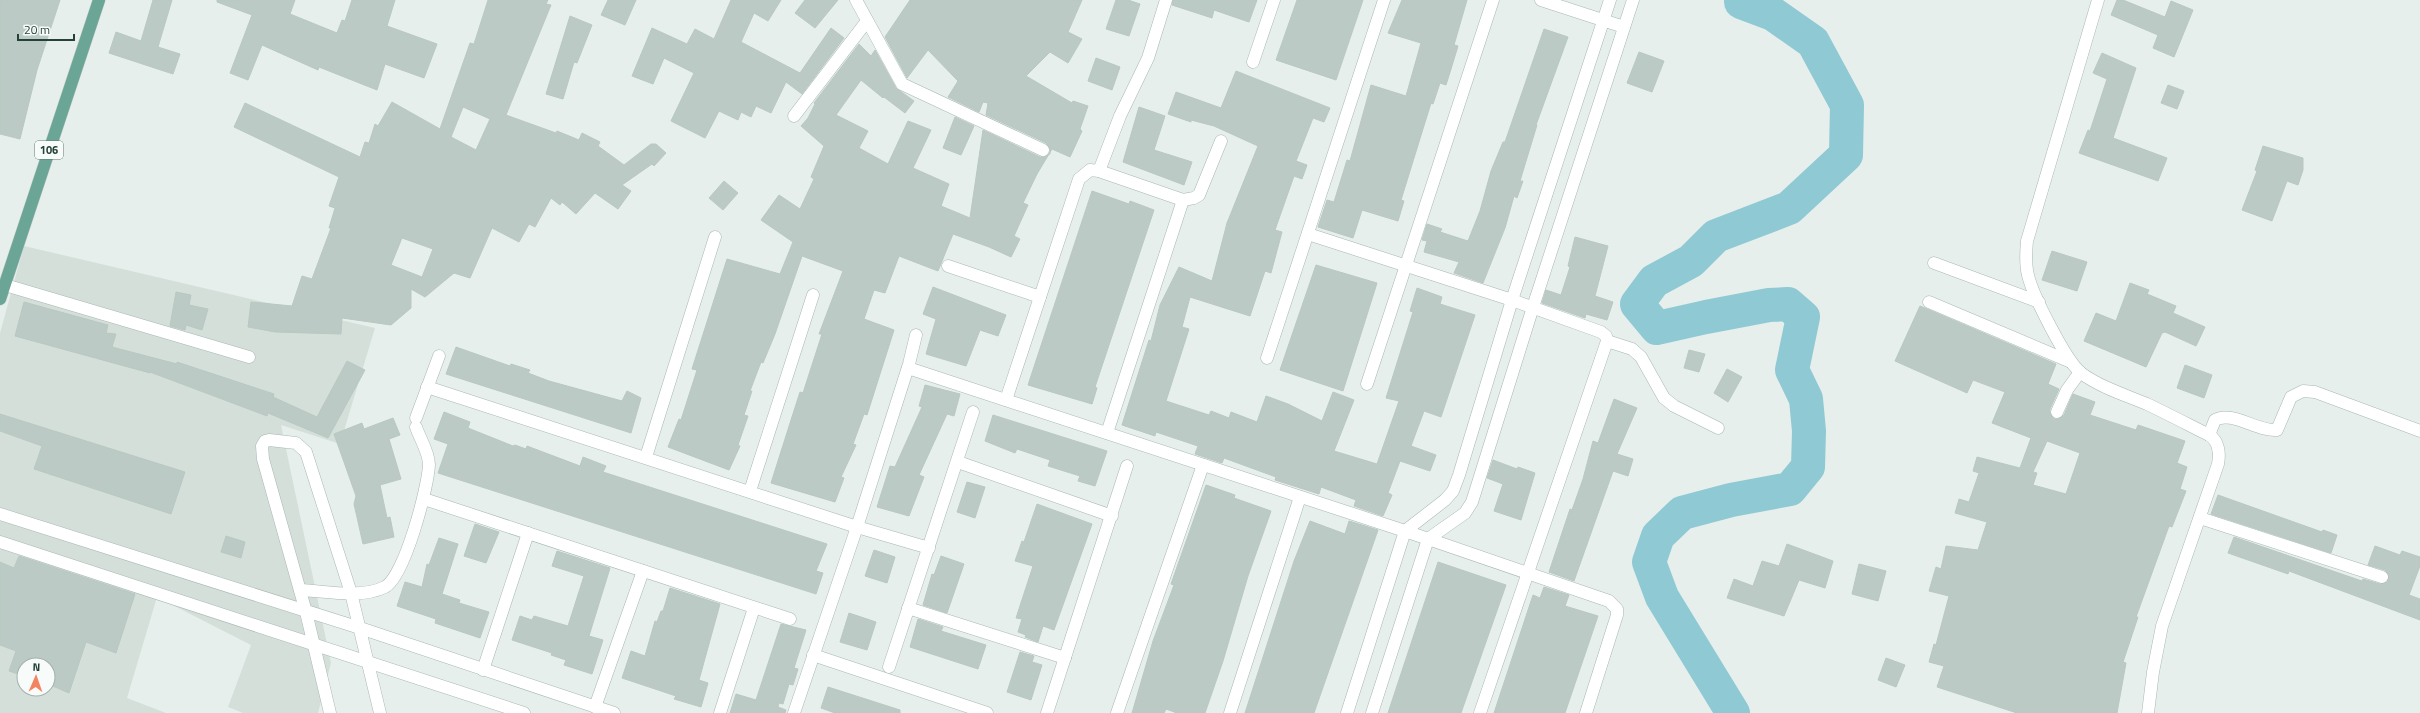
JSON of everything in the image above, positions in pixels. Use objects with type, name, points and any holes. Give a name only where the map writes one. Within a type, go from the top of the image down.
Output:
[{"type":"main road","name":"106","points":[[0,299],[99,0]]},
{"type":"street","points":[[856,0],[896,77],[906,88],[1043,150]]},
{"type":"street","points":[[1099,171],[1120,116],[1146,65],[1166,0]]},
{"type":"street","points":[[1253,62],[1274,0]]},
{"type":"street","points":[[1267,358],[1384,0]]},
{"type":"street","points":[[1367,384],[1493,0]]},
{"type":"street","points":[[1541,0],[1624,27]]},
{"type":"street","points":[[1347,713],[1405,531],[1438,506],[1453,491],[1512,300],[1610,0]]},
{"type":"street","points":[[1372,713],[1428,539],[1466,513],[1472,502],[1533,307],[1633,0]]},
{"type":"street","points":[[2098,0],[2027,241],[2028,275],[2039,302],[2072,362],[2080,372],[2095,382],[2162,411],[2209,435],[2216,441],[2218,460],[2200,518],[2162,626],[2153,672],[2148,713]]},
{"type":"street","points":[[794,116],[867,20]]},
{"type":"street","points":[[1006,400],[1079,179],[1090,170],[1099,171],[1183,200],[1194,198],[1199,195],[1221,141]]},
{"type":"street","points":[[1107,433],[1183,200]]},
{"type":"street","points":[[1308,234],[1533,307],[1601,332],[1606,336],[1607,341],[1480,713]]},
{"type":"street","points":[[646,457],[715,237]]},
{"type":"street","points":[[1934,263],[2039,302]]},
{"type":"street","points":[[948,266],[1040,297]]},
{"type":"street","points":[[5,285],[249,357]]},
{"type":"street","points":[[750,491],[813,295]]},
{"type":"street","points":[[1929,302],[2072,362]]},
{"type":"street","points":[[794,713],[857,527],[908,368],[916,334]]},
{"type":"street","points":[[1607,341],[1632,349],[1641,357],[1664,398],[1674,406],[1718,428]]},
{"type":"street","points":[[300,590],[351,593],[371,592],[386,586],[396,574],[406,552],[424,499],[428,457],[416,422],[439,356]]},
{"type":"street","points":[[908,368],[1405,531],[1609,601],[1617,609],[1586,713]]},
{"type":"street","points":[[2057,412],[2067,390],[2080,372]]},
{"type":"street","points":[[428,386],[857,527],[929,548]]},
{"type":"street","points":[[2209,435],[2215,420],[2226,417],[2265,429],[2277,430],[2291,397],[2296,393],[2303,391],[2315,392],[2420,431]]},
{"type":"street","points":[[889,667],[958,462],[973,412]]},
{"type":"street","points":[[330,713],[315,645],[263,460],[262,446],[265,441],[269,440],[296,443],[306,452],[351,593],[380,713]]},
{"type":"street","points":[[958,462],[1112,516]]},
{"type":"street","points":[[1117,713],[1203,465]]},
{"type":"street","points":[[1047,713],[1127,466]]},
{"type":"street","points":[[1230,713],[1300,497]]},
{"type":"street","points":[[424,499],[790,620]]},
{"type":"street","points":[[0,514],[360,628],[614,713]]},
{"type":"street","points":[[2200,518],[2382,576]]},
{"type":"street","points":[[484,670],[528,533]]},
{"type":"street","points":[[0,542],[524,713]]},
{"type":"street","points":[[595,707],[643,571]]},
{"type":"street","points":[[720,713],[754,608]]},
{"type":"street","points":[[908,608],[1065,658]]},
{"type":"street","points":[[813,655],[987,713]]},
{"type":"shaded area","points":[[24,246],[375,328],[340,444],[281,425],[331,663],[318,713],[243,713],[228,707],[251,645],[157,597],[127,698],[166,713],[0,713],[0,333]]},
{"type":"building","points":[[0,0],[60,0],[37,70],[20,139],[0,134]]},
{"type":"building","points":[[153,0],[172,0],[158,47],[180,54],[173,74],[109,53],[116,32],[141,41]]},
{"type":"building","points":[[217,0],[295,0],[290,14],[337,33],[342,20],[345,21],[352,0],[395,0],[387,26],[437,44],[424,78],[385,64],[377,90],[319,67],[318,70],[262,45],[248,80],[230,73],[252,15],[217,2]]},
{"type":"building","points":[[488,0],[548,0],[546,4],[551,5],[506,115],[556,133],[557,131],[579,140],[582,133],[600,142],[598,146],[624,165],[651,144],[656,144],[666,153],[654,166],[652,164],[622,185],[631,191],[618,209],[595,193],[576,214],[562,202],[560,205],[551,198],[535,227],[529,224],[519,242],[492,228],[470,278],[454,273],[425,297],[411,289],[411,308],[391,325],[342,318],[341,334],[275,332],[248,327],[251,302],[292,306],[302,276],[312,279],[331,228],[329,228],[335,208],[329,206],[339,177],[234,127],[245,103],[360,157],[365,142],[369,143],[375,124],[378,126],[392,102],[440,129],[470,43],[474,44]],"holes":[[[463,107],[490,119],[476,150],[451,137]],[[402,238],[433,249],[422,277],[391,265]]]},
{"type":"building","points":[[608,0],[636,0],[625,25],[601,15]]},
{"type":"building","points":[[731,0],[781,0],[768,21],[754,13],[741,42],[800,73],[831,28],[844,38],[802,94],[786,82],[771,113],[756,106],[751,117],[741,112],[738,120],[719,111],[705,138],[671,121],[694,73],[664,58],[653,84],[632,76],[652,28],[687,44],[695,29],[714,39]]},
{"type":"building","points":[[805,0],[838,0],[815,28],[795,13]]},
{"type":"building","points":[[910,0],[1082,0],[1068,32],[1082,39],[1068,63],[1050,52],[1026,76],[1072,103],[1073,101],[1088,106],[1080,129],[1082,131],[1070,157],[1052,149],[1050,152],[1050,149],[1046,143],[986,115],[988,103],[983,102],[979,112],[948,97],[958,81],[928,50],[907,78],[885,37]]},
{"type":"building","points":[[1116,0],[1128,0],[1140,4],[1129,36],[1106,29]]},
{"type":"building","points":[[1173,0],[1257,0],[1249,22],[1214,10],[1212,18],[1172,5]]},
{"type":"building","points":[[1297,0],[1363,0],[1336,80],[1276,60]]},
{"type":"building","points":[[1402,0],[1467,0],[1454,45],[1458,46],[1451,69],[1446,85],[1440,83],[1433,104],[1431,103],[1401,200],[1404,201],[1398,221],[1362,210],[1353,238],[1318,227],[1327,200],[1334,202],[1347,160],[1350,161],[1371,85],[1406,96],[1421,43],[1388,33]]},
{"type":"building","points":[[2117,0],[2123,0],[2165,17],[2171,1],[2193,10],[2174,57],[2153,48],[2158,35],[2111,15]]},
{"type":"building","points":[[570,16],[592,25],[577,63],[574,62],[563,99],[546,94]]},
{"type":"building","points":[[1544,29],[1568,37],[1536,125],[1520,181],[1523,181],[1517,198],[1514,196],[1505,228],[1483,283],[1454,273],[1459,262],[1424,252],[1427,241],[1422,240],[1427,224],[1442,229],[1440,232],[1468,241],[1480,211],[1491,171],[1503,142],[1505,142]]},
{"type":"building","points":[[859,44],[871,56],[875,50],[896,88],[914,101],[905,113],[884,97],[883,98],[861,80],[836,115],[868,131],[859,148],[888,164],[908,121],[931,130],[913,168],[949,184],[941,206],[970,218],[983,130],[1040,157],[1049,155],[1037,174],[1023,203],[1028,205],[1014,236],[1020,239],[1011,257],[953,234],[938,271],[899,256],[885,293],[874,290],[864,319],[894,330],[867,415],[864,414],[853,444],[856,445],[841,477],[844,478],[835,502],[771,483],[800,392],[803,393],[822,334],[819,334],[843,271],[802,256],[775,334],[763,363],[761,362],[750,391],[752,391],[744,415],[748,416],[738,445],[740,446],[729,470],[668,447],[679,419],[681,420],[697,370],[692,369],[727,259],[780,274],[793,242],[761,220],[779,195],[800,209],[814,179],[811,177],[824,146],[801,126],[808,118],[815,104],[814,103]]},
{"type":"building","points":[[1639,52],[1664,61],[1652,92],[1627,83]]},
{"type":"building","points":[[2102,53],[2136,68],[2113,138],[2167,158],[2158,181],[2079,153],[2088,130],[2090,131],[2107,79],[2093,73]]},
{"type":"building","points":[[1096,58],[1120,67],[1112,90],[1088,81]]},
{"type":"building","points":[[1236,71],[1330,108],[1324,122],[1313,118],[1296,161],[1307,165],[1302,179],[1294,176],[1275,230],[1282,232],[1271,273],[1265,271],[1250,316],[1190,297],[1182,327],[1189,329],[1166,401],[1209,415],[1211,411],[1229,418],[1231,412],[1257,422],[1266,396],[1288,404],[1322,421],[1333,392],[1354,400],[1334,451],[1377,464],[1399,401],[1386,398],[1413,312],[1410,311],[1417,288],[1442,297],[1440,304],[1475,315],[1441,417],[1424,411],[1411,446],[1436,455],[1430,471],[1400,461],[1388,493],[1392,495],[1383,516],[1354,506],[1356,500],[1321,487],[1319,494],[1275,480],[1276,477],[1224,458],[1222,463],[1195,454],[1198,446],[1156,432],[1155,436],[1122,425],[1149,340],[1151,341],[1160,305],[1179,267],[1212,281],[1227,223],[1258,146],[1214,126],[1191,120],[1191,122],[1168,114],[1176,92],[1221,108]]},
{"type":"building","points":[[2168,85],[2184,91],[2177,109],[2161,103]]},
{"type":"building","points":[[1139,107],[1165,116],[1154,150],[1192,162],[1184,185],[1123,162]]},
{"type":"building","points":[[955,117],[974,126],[961,155],[943,148]]},
{"type":"building","points":[[2263,146],[2303,158],[2303,170],[2298,185],[2287,181],[2272,221],[2242,210],[2257,171],[2255,170]]},
{"type":"building","points":[[724,181],[738,193],[723,210],[709,198]]},
{"type":"building","points":[[1092,191],[1129,204],[1130,201],[1154,210],[1095,387],[1097,388],[1092,404],[1028,385]]},
{"type":"building","points":[[1575,237],[1608,246],[1595,296],[1613,302],[1607,320],[1586,314],[1585,318],[1542,303],[1546,290],[1561,295],[1570,267],[1568,266]]},
{"type":"building","points":[[2052,251],[2087,262],[2077,291],[2042,280]]},
{"type":"building","points":[[1316,265],[1377,283],[1343,391],[1280,370]]},
{"type":"building","points":[[2130,283],[2149,290],[2147,294],[2176,306],[2173,313],[2205,327],[2196,346],[2165,332],[2162,333],[2146,367],[2084,341],[2096,313],[2116,321]]},
{"type":"building","points":[[933,287],[1006,315],[998,336],[980,330],[966,366],[926,354],[936,319],[923,314]]},
{"type":"building","points":[[176,292],[191,295],[189,305],[208,309],[202,330],[186,325],[185,330],[170,326]]},
{"type":"building","points":[[24,302],[108,325],[106,333],[116,334],[112,347],[177,364],[177,362],[274,394],[273,397],[317,417],[347,361],[365,370],[328,438],[268,413],[267,416],[150,372],[15,336]]},
{"type":"building","points":[[1920,306],[2056,364],[2048,384],[2059,389],[2050,409],[2050,413],[2054,419],[2058,419],[2064,415],[2073,394],[2095,402],[2090,415],[2136,430],[2138,425],[2185,441],[2177,463],[2187,467],[2180,489],[2186,491],[2172,527],[2169,526],[2136,617],[2138,617],[2123,662],[2126,663],[2117,713],[2017,713],[1937,687],[1944,666],[1929,662],[1934,644],[1936,645],[1949,596],[1929,591],[1936,567],[1941,569],[1946,546],[1978,550],[1987,522],[1955,513],[1959,499],[1969,502],[1979,473],[1973,471],[1977,457],[2020,468],[2031,438],[1992,423],[2005,392],[1973,380],[1967,393],[1895,361]],"holes":[[[2047,441],[2080,453],[2066,494],[2033,485],[2037,473],[2033,472]]]},
{"type":"building","points":[[456,347],[510,366],[511,364],[530,370],[528,373],[549,381],[622,401],[627,391],[641,398],[631,433],[446,374]]},
{"type":"building","points":[[1689,350],[1705,354],[1699,372],[1684,368]]},
{"type":"building","points":[[2185,365],[2212,375],[2204,398],[2177,388]]},
{"type":"building","points":[[1727,369],[1742,377],[1728,402],[1714,393]]},
{"type":"building","points":[[925,385],[960,394],[954,416],[947,414],[919,475],[924,477],[909,516],[877,507],[890,466],[895,467],[922,407],[919,406]]},
{"type":"building","points":[[1614,399],[1637,408],[1617,454],[1633,459],[1628,476],[1613,471],[1574,581],[1549,572],[1570,509],[1572,510],[1583,479],[1593,441],[1598,443]]},
{"type":"building","points":[[444,412],[470,422],[468,428],[513,446],[515,445],[526,449],[527,446],[580,466],[583,457],[606,466],[603,472],[827,544],[816,571],[823,573],[816,594],[438,473],[448,444],[434,439]]},
{"type":"building","points":[[0,414],[185,472],[171,514],[34,469],[42,446],[0,431]]},
{"type":"building","points":[[993,415],[1107,451],[1095,486],[1078,481],[1080,476],[1048,466],[1050,460],[1017,449],[1015,453],[985,441]]},
{"type":"building","points":[[393,418],[400,435],[389,439],[401,479],[380,485],[387,518],[390,517],[394,537],[363,544],[354,504],[356,496],[334,434],[362,423],[364,429]]},
{"type":"building","points":[[1493,460],[1517,469],[1518,467],[1535,473],[1521,520],[1494,511],[1503,484],[1487,478]]},
{"type":"building","points":[[967,482],[985,487],[975,518],[957,512]]},
{"type":"building","points":[[1206,485],[1235,495],[1234,498],[1271,511],[1248,576],[1223,661],[1205,713],[1177,713],[1166,709],[1164,713],[1132,713],[1153,641],[1174,585],[1171,584]]},
{"type":"building","points":[[2218,495],[2322,532],[2323,530],[2337,535],[2331,553],[2211,514]]},
{"type":"building","points":[[1037,504],[1092,524],[1054,630],[1043,626],[1038,642],[1025,637],[1026,635],[1018,632],[1022,619],[1016,618],[1033,566],[1015,561],[1022,541],[1024,542]]},
{"type":"building","points":[[1310,521],[1345,534],[1349,521],[1378,530],[1314,713],[1245,713],[1294,561]]},
{"type":"building","points":[[475,524],[499,532],[486,563],[464,556]]},
{"type":"building","points":[[226,536],[245,542],[241,558],[221,552]]},
{"type":"building","points":[[2234,537],[2362,581],[2363,579],[2380,584],[2387,582],[2389,576],[2385,570],[2368,565],[2375,546],[2400,555],[2402,551],[2420,557],[2420,566],[2409,595],[2420,599],[2420,620],[2289,571],[2288,574],[2228,553]]},
{"type":"building","points":[[439,538],[458,544],[442,594],[460,600],[459,603],[489,612],[480,638],[435,623],[436,619],[397,606],[405,582],[422,587],[427,564],[429,565]]},
{"type":"building","points":[[1787,544],[1833,561],[1825,588],[1799,580],[1784,616],[1727,598],[1734,579],[1753,586],[1762,561],[1779,566]]},
{"type":"building","points":[[874,550],[895,557],[887,583],[865,576]]},
{"type":"building","points":[[557,551],[610,568],[589,636],[603,640],[592,674],[564,665],[566,660],[551,655],[552,653],[512,640],[520,616],[532,620],[534,616],[568,626],[584,576],[552,566]]},
{"type":"building","points":[[19,556],[135,594],[116,653],[86,642],[69,693],[56,687],[56,657],[16,657],[16,673],[9,671],[16,651],[0,645],[0,562],[14,568]]},
{"type":"building","points":[[941,556],[964,564],[947,613],[923,605],[932,574],[934,575]]},
{"type":"building","points":[[1438,562],[1506,585],[1461,713],[1388,713]]},
{"type":"building","points":[[1859,564],[1886,571],[1878,601],[1852,594]]},
{"type":"building","points":[[1544,587],[1569,595],[1565,606],[1598,616],[1565,713],[1494,713],[1533,595],[1540,598]]},
{"type":"building","points":[[670,588],[720,604],[699,680],[708,683],[701,707],[674,699],[676,696],[622,678],[631,651],[645,656],[655,621],[657,622],[661,611],[663,611]]},
{"type":"building","points":[[849,613],[876,622],[867,650],[840,642]]},
{"type":"building","points":[[918,619],[943,627],[941,631],[986,645],[978,669],[910,647]]},
{"type":"building","points":[[781,624],[806,630],[794,668],[798,669],[793,685],[789,684],[783,704],[779,703],[778,707],[786,710],[785,713],[730,713],[736,694],[756,700]]},
{"type":"building","points":[[1020,652],[1034,656],[1032,662],[1042,665],[1031,700],[1007,692]]},
{"type":"building","points":[[1886,658],[1905,665],[1896,687],[1878,680]]},
{"type":"building","points":[[828,687],[900,710],[900,713],[835,713],[821,708]]},
{"type":"waterway","points":[[1733,713],[1662,597],[1649,562],[1658,536],[1682,513],[1731,500],[1790,489],[1808,467],[1809,431],[1806,399],[1792,370],[1803,317],[1788,304],[1769,305],[1657,328],[1637,304],[1654,281],[1691,261],[1716,236],[1789,208],[1846,155],[1847,105],[1813,42],[1773,14],[1741,2],[1741,0]]}]
